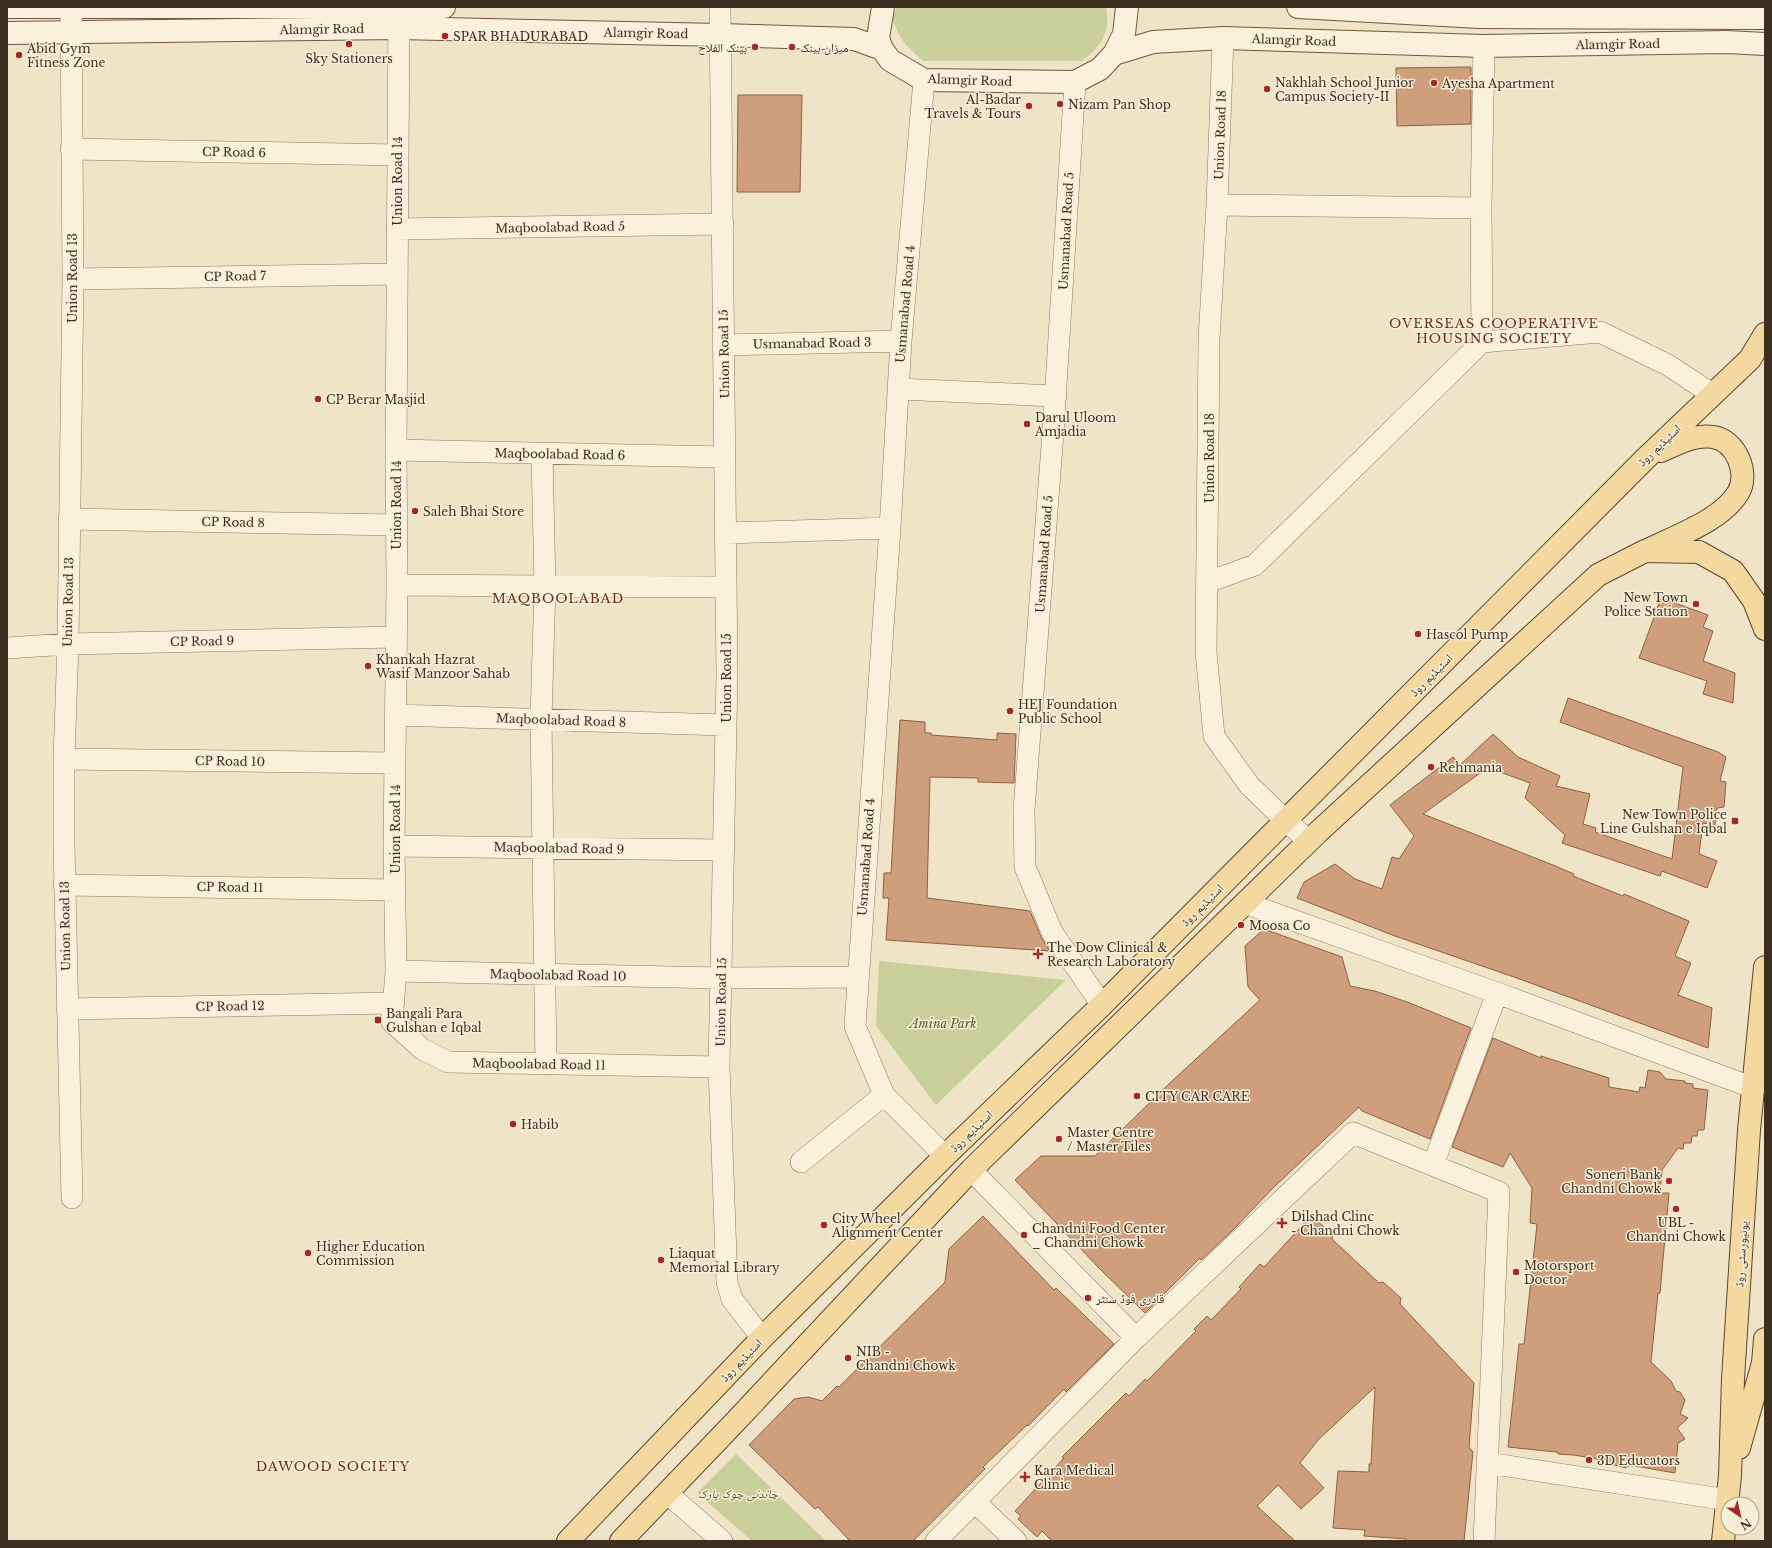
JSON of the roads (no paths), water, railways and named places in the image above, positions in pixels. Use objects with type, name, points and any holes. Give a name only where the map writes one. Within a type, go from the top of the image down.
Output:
[{"type":"main road","name":"اسٹیڈیم روڈ","points":[[568,1541],[762,1338],[945,1156],[1102,1005],[1286,822],[1645,459],[1750,359],[1765,334]]},
{"type":"main road","points":[[621,1541],[972,1170],[1309,841],[1598,575],[1712,518],[1729,505],[1739,492],[1743,479],[1742,467],[1738,457],[1723,441],[1714,437],[1688,438],[1645,459]]},
{"type":"main road","points":[[1645,551],[1699,552],[1733,571],[1754,601],[1765,629]]},
{"type":"main road","name":"یونیورسٹی روڈ","points":[[1728,1496],[1733,1379],[1749,1130],[1765,967]]},
{"type":"main road","points":[[1730,1476],[1764,1363],[1765,1339]]},
{"type":"street","name":"Alamgir Road","points":[[7,7],[398,14],[720,35],[854,40],[882,50],[890,60],[924,80],[1075,82],[1100,68],[1114,54],[1153,42],[1223,38],[1484,46],[1727,42],[1765,44]]},
{"type":"street","name":"Alamgir Road","points":[[7,33],[71,32],[398,14],[444,7]]},
{"type":"street","name":"Union Road 15","points":[[720,7],[726,533],[726,725],[719,1067],[727,1282],[732,1298],[762,1338]]},
{"type":"street","points":[[882,50],[878,38],[883,7]]},
{"type":"street","points":[[1114,54],[1124,34],[1127,7]]},
{"type":"street","points":[[1298,7],[1765,18]]},
{"type":"street","name":"Union Road 13","points":[[71,8],[73,279],[68,644],[64,759],[64,885],[72,1198]]},
{"type":"street","name":"Union Road 14","points":[[394,1003],[396,971],[394,846],[397,585],[396,450],[398,14]]},
{"type":"street","name":"Union Road 18","points":[[1223,38],[1217,205],[1209,339],[1208,582],[1206,652],[1214,736],[1249,785],[1286,822],[1309,841]]},
{"type":"street","points":[[1482,342],[1481,208],[1484,46]]},
{"type":"street","name":"Usmanabad Road 4","points":[[924,80],[901,341],[890,528],[857,977],[855,1026],[884,1095],[945,1156]]},
{"type":"street","name":"Usmanabad Road 5","points":[[1075,82],[1056,396],[1024,810],[1025,868],[1052,932],[1102,1005]]},
{"type":"street","name":"CP Road 6","points":[[71,149],[398,155]]},
{"type":"street","points":[[1217,205],[1481,208]]},
{"type":"street","name":"Maqboolabad Road 5","points":[[397,229],[723,224]]},
{"type":"street","name":"CP Road 7","points":[[73,279],[397,274]]},
{"type":"street","points":[[1208,582],[1255,565],[1482,342],[1600,332],[1668,365],[1712,394]]},
{"type":"street","name":"Usmanabad Road 3","points":[[724,345],[901,341]]},
{"type":"street","points":[[898,389],[1056,396]]},
{"type":"street","name":"Maqboolabad Road 6","points":[[396,450],[725,458]]},
{"type":"street","points":[[542,454],[545,586],[541,719],[546,1064]]},
{"type":"street","name":"CP Road 8","points":[[69,519],[396,525]]},
{"type":"street","points":[[726,533],[890,528]]},
{"type":"street","points":[[397,585],[726,587]]},
{"type":"street","name":"CP Road 9","points":[[7,648],[68,644],[396,637]]},
{"type":"street","name":"Maqboolabad Road 8","points":[[396,714],[726,725]]},
{"type":"street","name":"CP Road 10","points":[[64,759],[395,763]]},
{"type":"street","name":"Maqboolabad Road 9","points":[[394,846],[724,850]]},
{"type":"street","name":"CP Road 11","points":[[64,885],[395,890]]},
{"type":"street","points":[[1245,903],[1497,993],[1754,1088]]},
{"type":"street","name":"Maqboolabad Road 10","points":[[396,971],[721,978]]},
{"type":"street","points":[[721,978],[857,977]]},
{"type":"street","points":[[1433,1165],[1497,993]]},
{"type":"street","name":"CP Road 12","points":[[67,1009],[394,1003]]},
{"type":"street","name":"Maqboolabad Road 11","points":[[394,1003],[392,1022],[422,1049],[448,1062],[719,1067]]},
{"type":"street","points":[[802,1162],[884,1095]]},
{"type":"street","points":[[936,1541],[1136,1338],[1353,1133],[1499,1192],[1484,1541]]},
{"type":"street","points":[[972,1170],[1136,1338]]},
{"type":"street","points":[[1488,1463],[1720,1499]]},
{"type":"street","points":[[667,1493],[722,1541]]},
{"type":"street","points":[[974,1502],[1016,1541]]},
{"type":"place","name":"SPAR BHADURABAD","points":[[445,36]]},
{"type":"place","name":"Sky Stationers","points":[[349,44]]},
{"type":"place","name":"بینک الفلاح","points":[[755,47]]},
{"type":"place","name":"میزان بینک","points":[[792,47]]},
{"type":"place","name":"Abid Gym Fitness Zone","points":[[19,55]]},
{"type":"place","name":"Ayesha Apartment","points":[[1434,83]]},
{"type":"place","name":"Nakhlah School Junior Campus Society-II","points":[[1267,89]]},
{"type":"place","name":"Nizam Pan Shop","points":[[1060,104]]},
{"type":"place","name":"Al-Badar Travels & Tours","points":[[1029,106]]},
{"type":"place","name":"CP Berar Masjid","points":[[318,399]]},
{"type":"place","name":"Darul Uloom Amjadia","points":[[1027,424]]},
{"type":"place","name":"Saleh Bhai Store","points":[[415,511]]},
{"type":"place","name":"New Town Police Station","points":[[1696,604]]},
{"type":"place","name":"Hascol Pump","points":[[1418,634]]},
{"type":"place","name":"Khankah Hazrat Wasif Manzoor Sahab","points":[[368,666]]},
{"type":"place","name":"HEJ Foundation Public School","points":[[1010,711]]},
{"type":"place","name":"Rehmania","points":[[1431,767]]},
{"type":"place","name":"New Town Police Line Gulshan e Iqbal","points":[[1735,821]]},
{"type":"place","name":"Moosa Co","points":[[1241,925]]},
{"type":"place","name":"The Dow Clinical & Research Laboratory","points":[[1038,954]]},
{"type":"place","name":"Bangali Para Gulshan e Iqbal","points":[[378,1020]]},
{"type":"place","name":"CITY CAR CARE","points":[[1137,1096]]},
{"type":"place","name":"Habib","points":[[513,1124]]},
{"type":"place","name":"Master Centre / Master Tiles","points":[[1059,1139]]},
{"type":"place","name":"Soneri Bank Chandni Chowk","points":[[1669,1181]]},
{"type":"place","name":"UBL - Chandni Chowk","points":[[1676,1209]]},
{"type":"place","name":"Dilshad Clinc - Chandni Chowk","points":[[1282,1223]]},
{"type":"place","name":"City Wheel Alignment Center","points":[[824,1225]]},
{"type":"place","name":"Chandni Food Center _ Chandni Chowk","points":[[1024,1235]]},
{"type":"place","name":"Higher Education Commission","points":[[308,1253]]},
{"type":"place","name":"Liaquat Memorial Library","points":[[661,1260]]},
{"type":"place","name":"Motorsport Doctor","points":[[1516,1272]]},
{"type":"place","name":"قادری فوڈ سنٹر","points":[[1088,1298]]},
{"type":"place","name":"NIB - Chandni Chowk","points":[[848,1358]]},
{"type":"place","name":"3D Educators","points":[[1589,1460]]},
{"type":"place","name":"Kara Medical Clinic","points":[[1025,1477]]},
{"type":"district","name":"OVERSEAS COOPERATIVE HOUSING SOCIETY","points":[[1494,330]]},
{"type":"district","name":"MAQBOOLABAD","points":[[558,598]]},
{"type":"district","name":"DAWOOD SOCIETY","points":[[333,1466]]},
{"type":"park label","name":"Amina Park","points":[[943,1023]]},
{"type":"park label","name":"چاندنی چوک پارک","points":[[738,1493]]}]
